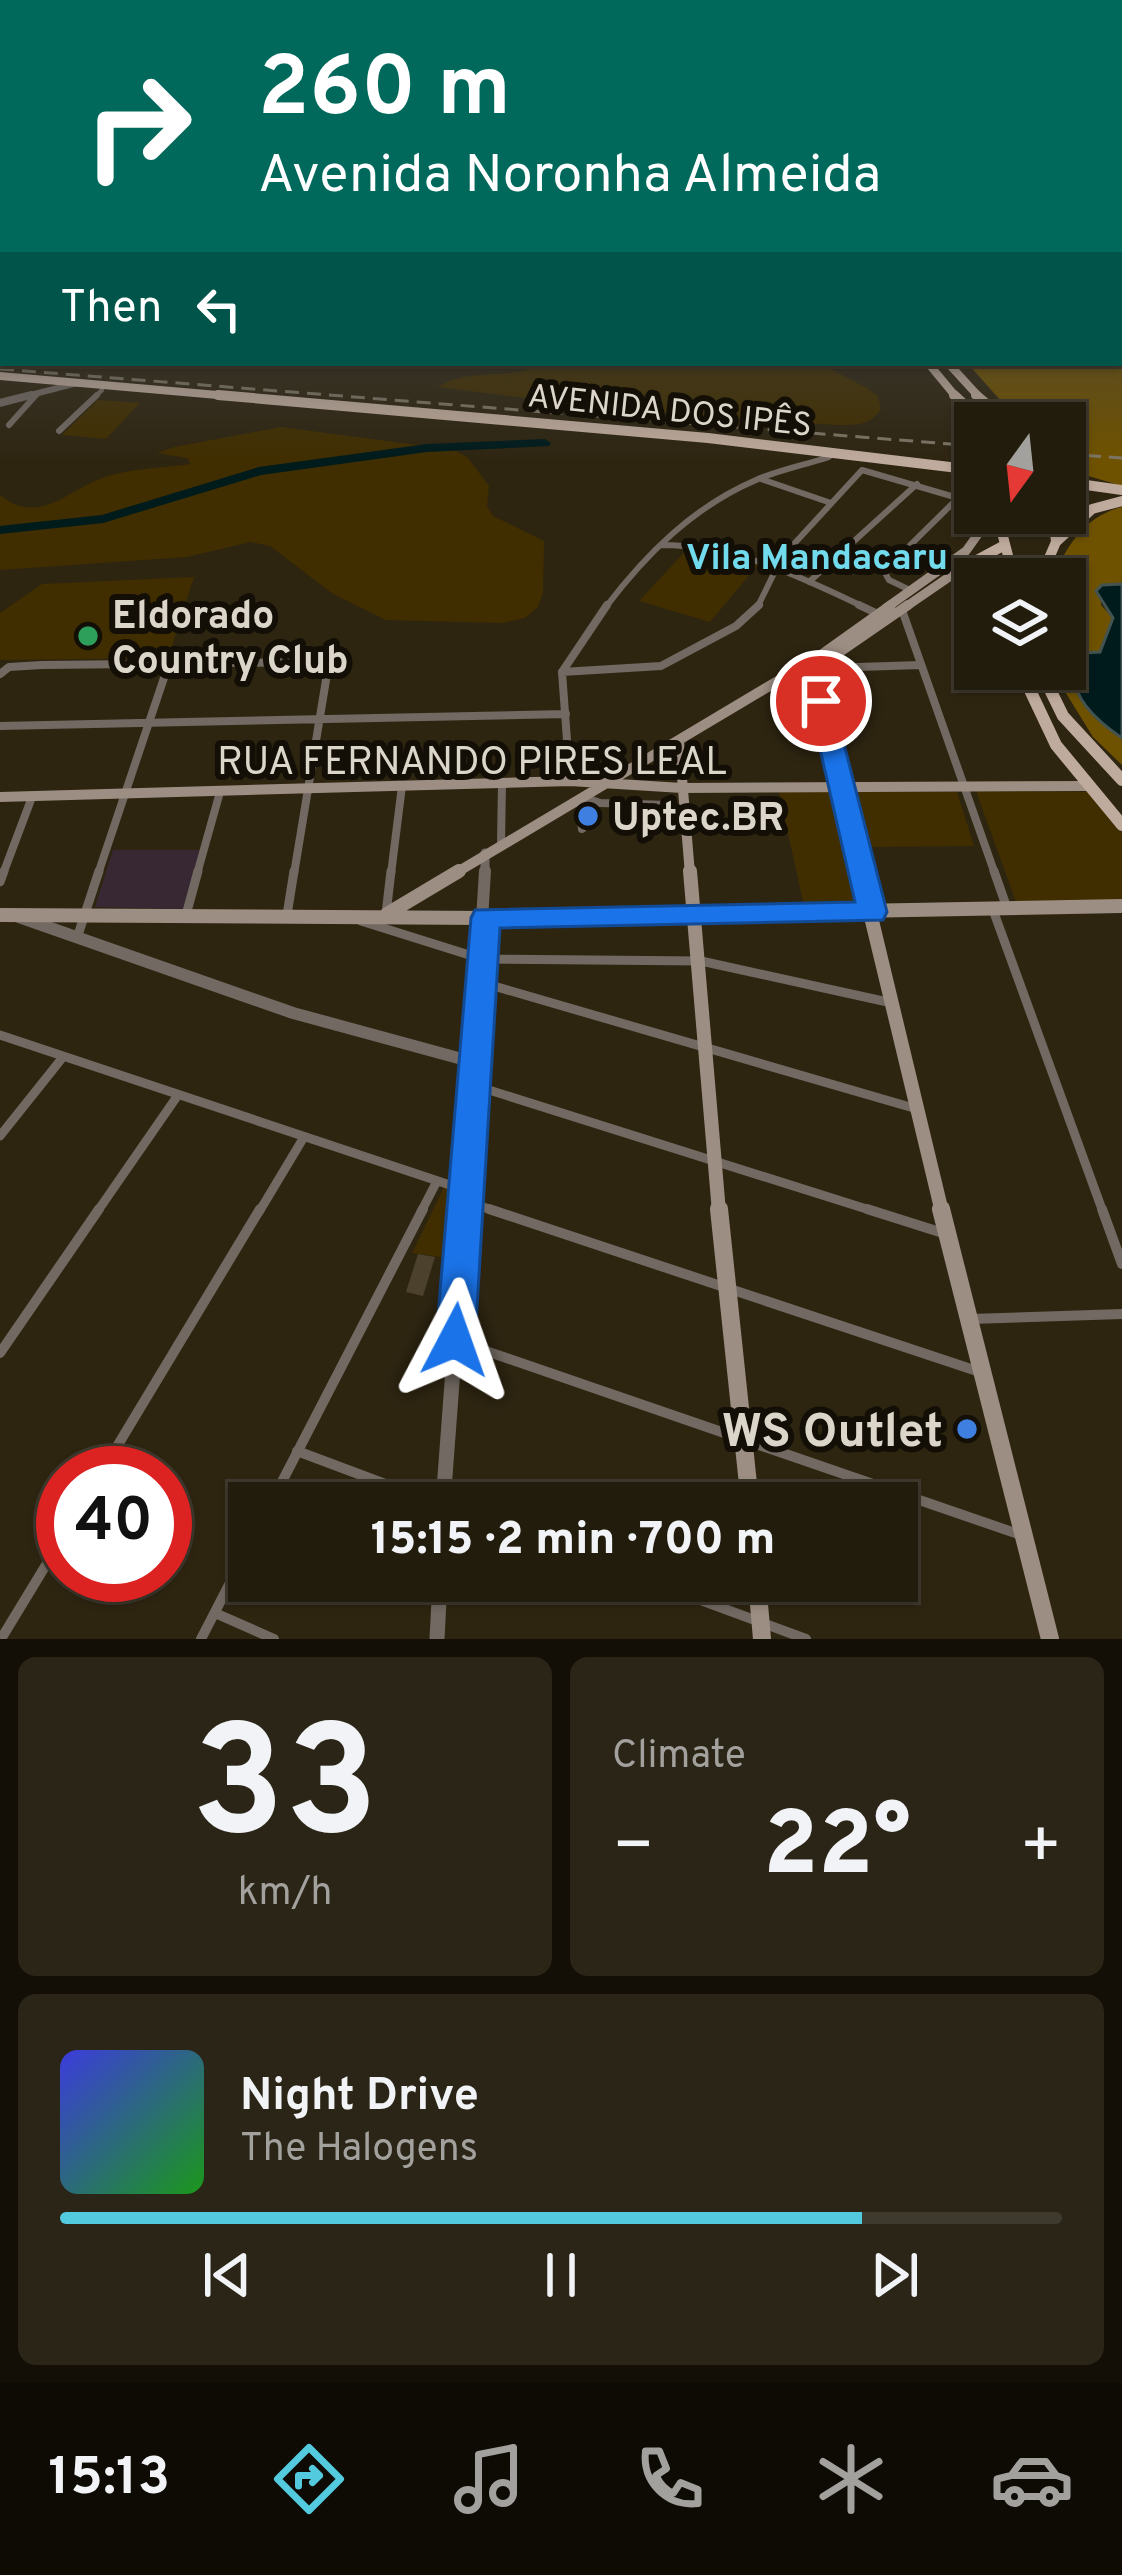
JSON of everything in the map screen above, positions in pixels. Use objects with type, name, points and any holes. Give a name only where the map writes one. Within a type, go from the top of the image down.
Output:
[{"type":"main road","points":[[930,366],[961,402]]},
{"type":"main road","points":[[950,366],[984,402]]},
{"type":"main road","name":"AVENIDA DOS IPÊS","points":[[0,379],[559,427],[954,471]]},
{"type":"main road","name":"AVENIDA DOS IPÊS","points":[[75,385],[342,407]]},
{"type":"main road","name":"AVENIDA DOS IPÊS","points":[[559,427],[954,471]]},
{"type":"main road","points":[[1086,485],[1122,496]]},
{"type":"main road","points":[[1086,487],[1122,496]]},
{"type":"main road","points":[[1049,558],[1056,542],[1092,509],[1122,496]]},
{"type":"main road","points":[[979,534],[902,610],[837,654],[826,668],[821,701],[947,1234],[1050,1639]]},
{"type":"main road","points":[[1001,534],[1008,558]]},
{"type":"main road","points":[[1055,534],[1056,542]]},
{"type":"main road","points":[[980,558],[1004,546]]},
{"type":"main road","points":[[386,914],[501,843],[588,799],[608,782],[954,572]]},
{"type":"main road","points":[[1029,690],[1043,724],[1122,825]]},
{"type":"main road","points":[[1049,690],[1080,739],[1122,780]]},
{"type":"main road","points":[[679,742],[714,1161],[748,1482]]},
{"type":"main road","name":"RUA FERNANDO PIRES LEAL","points":[[0,797],[570,781],[682,788],[1089,786]]},
{"type":"main road","points":[[7,915],[486,918],[1122,907]]},
{"type":"street","points":[[9,425],[51,383]]},
{"type":"street","points":[[0,404],[75,385]]},
{"type":"street","points":[[59,430],[102,390]]},
{"type":"street","points":[[570,781],[562,672],[658,545],[704,507],[760,478],[829,457]]},
{"type":"street","points":[[562,672],[631,671],[672,662],[753,612],[775,566],[862,470],[952,493],[958,500],[884,571],[890,580],[920,590]]},
{"type":"street","points":[[760,478],[831,503]]},
{"type":"street","points":[[809,582],[917,484]]},
{"type":"street","points":[[658,545],[699,544],[775,566],[879,615]]},
{"type":"street","points":[[902,610],[1122,1264]]},
{"type":"street","points":[[1,672],[324,660],[329,666],[287,915]]},
{"type":"street","points":[[76,939],[169,663]]},
{"type":"street","points":[[826,668],[921,665]]},
{"type":"street","points":[[0,726],[566,714]]},
{"type":"street","points":[[501,843],[502,784]]},
{"type":"street","points":[[386,914],[402,786]]},
{"type":"street","points":[[186,915],[220,792]]},
{"type":"street","points":[[0,882],[32,797]]},
{"type":"street","points":[[582,829],[580,810],[588,799],[670,805]]},
{"type":"street","points":[[442,1482],[486,918],[485,853]]},
{"type":"street","points":[[7,915],[293,1012],[473,1062]]},
{"type":"street","points":[[348,916],[482,959],[700,961],[892,1003]]},
{"type":"street","points":[[480,982],[917,1109]]},
{"type":"street","points":[[0,1035],[981,1372]]},
{"type":"street","points":[[0,1136],[63,1057]]},
{"type":"street","points":[[470,1084],[947,1234]]},
{"type":"street","points":[[0,1353],[178,1095]]},
{"type":"street","points":[[117,1446],[304,1137]]},
{"type":"street","points":[[282,1482],[436,1183]]},
{"type":"street","points":[[968,1319],[1122,1314]]},
{"type":"street","points":[[455,1340],[1022,1534]]},
{"type":"street","points":[[297,1451],[382,1482]]},
{"type":"street","points":[[1,1639],[36,1581]]},
{"type":"street","points":[[201,1639],[228,1587]]},
{"type":"street","points":[[435,1634],[438,1602]]},
{"type":"street","points":[[697,1602],[761,1630],[806,1639]]},
{"type":"street","points":[[215,1612],[274,1639]]},
{"type":"shaded area","points":[[825,366],[878,396],[881,409],[867,422],[837,425],[612,409],[438,387],[464,377],[532,369]]},
{"type":"shaded area","points":[[970,366],[1122,366],[1122,486],[1086,475],[1086,402],[1002,402]]},
{"type":"shaded area","points":[[98,400],[140,403],[106,439],[62,435]]},
{"type":"shaded area","points":[[281,427],[455,450],[468,458],[489,486],[487,506],[493,516],[544,541],[543,593],[538,607],[525,618],[502,623],[386,620],[333,594],[270,546],[250,542],[187,557],[0,570],[0,495],[14,504],[41,507],[115,474],[191,464],[187,458],[157,453],[174,447]]},
{"type":"shaded area","points":[[1122,507],[1122,584],[1102,585],[1101,605],[1113,618],[1100,653],[1086,653],[1086,558],[1063,558],[1078,534],[1086,534],[1087,525]]},
{"type":"shaded area","points":[[692,544],[760,562],[710,622],[639,601]]},
{"type":"shaded area","name":"Eldorado Country Club","points":[[194,577],[168,658],[0,660],[0,613],[42,584]]},
{"type":"shaded area","points":[[1064,690],[1078,690],[1101,722],[1122,738],[1122,765],[1093,737]]},
{"type":"shaded area","points":[[976,791],[1088,792],[1122,833],[1122,900],[1016,902]]},
{"type":"shaded area","points":[[779,792],[834,792],[862,906],[804,906]]},
{"type":"shaded area","points":[[855,792],[957,792],[974,846],[870,847]]},
{"type":"shaded area","points":[[113,850],[200,850],[183,909],[95,907]]},
{"type":"shaded area","points":[[444,1187],[463,1193],[454,1259],[412,1253]]},
{"type":"water","points":[[1122,584],[1122,738],[1091,712],[1077,690],[1086,690],[1086,653],[1100,652],[1113,618],[1096,591],[1102,585]]},
{"type":"building","points":[[418,1254],[435,1257],[423,1296],[406,1292]]},
{"type":"waterway","points":[[0,530],[103,519],[259,471],[427,448],[545,443]]},
{"type":"railway","points":[[0,369],[954,444]]},
{"type":"railway","points":[[1086,455],[1122,458]]},
{"type":"place","name":"Eldorado Country Club","points":[[88,636]]},
{"type":"place","name":"Uptec.BR","points":[[588,816]]},
{"type":"place","name":"WS Outlet","points":[[967,1429]]},
{"type":"district","name":"Vila Mandacaru","points":[[817,556]]},
{"type":"route","points":[[455,1340],[470,1084],[486,918],[872,912],[821,701]]}]
